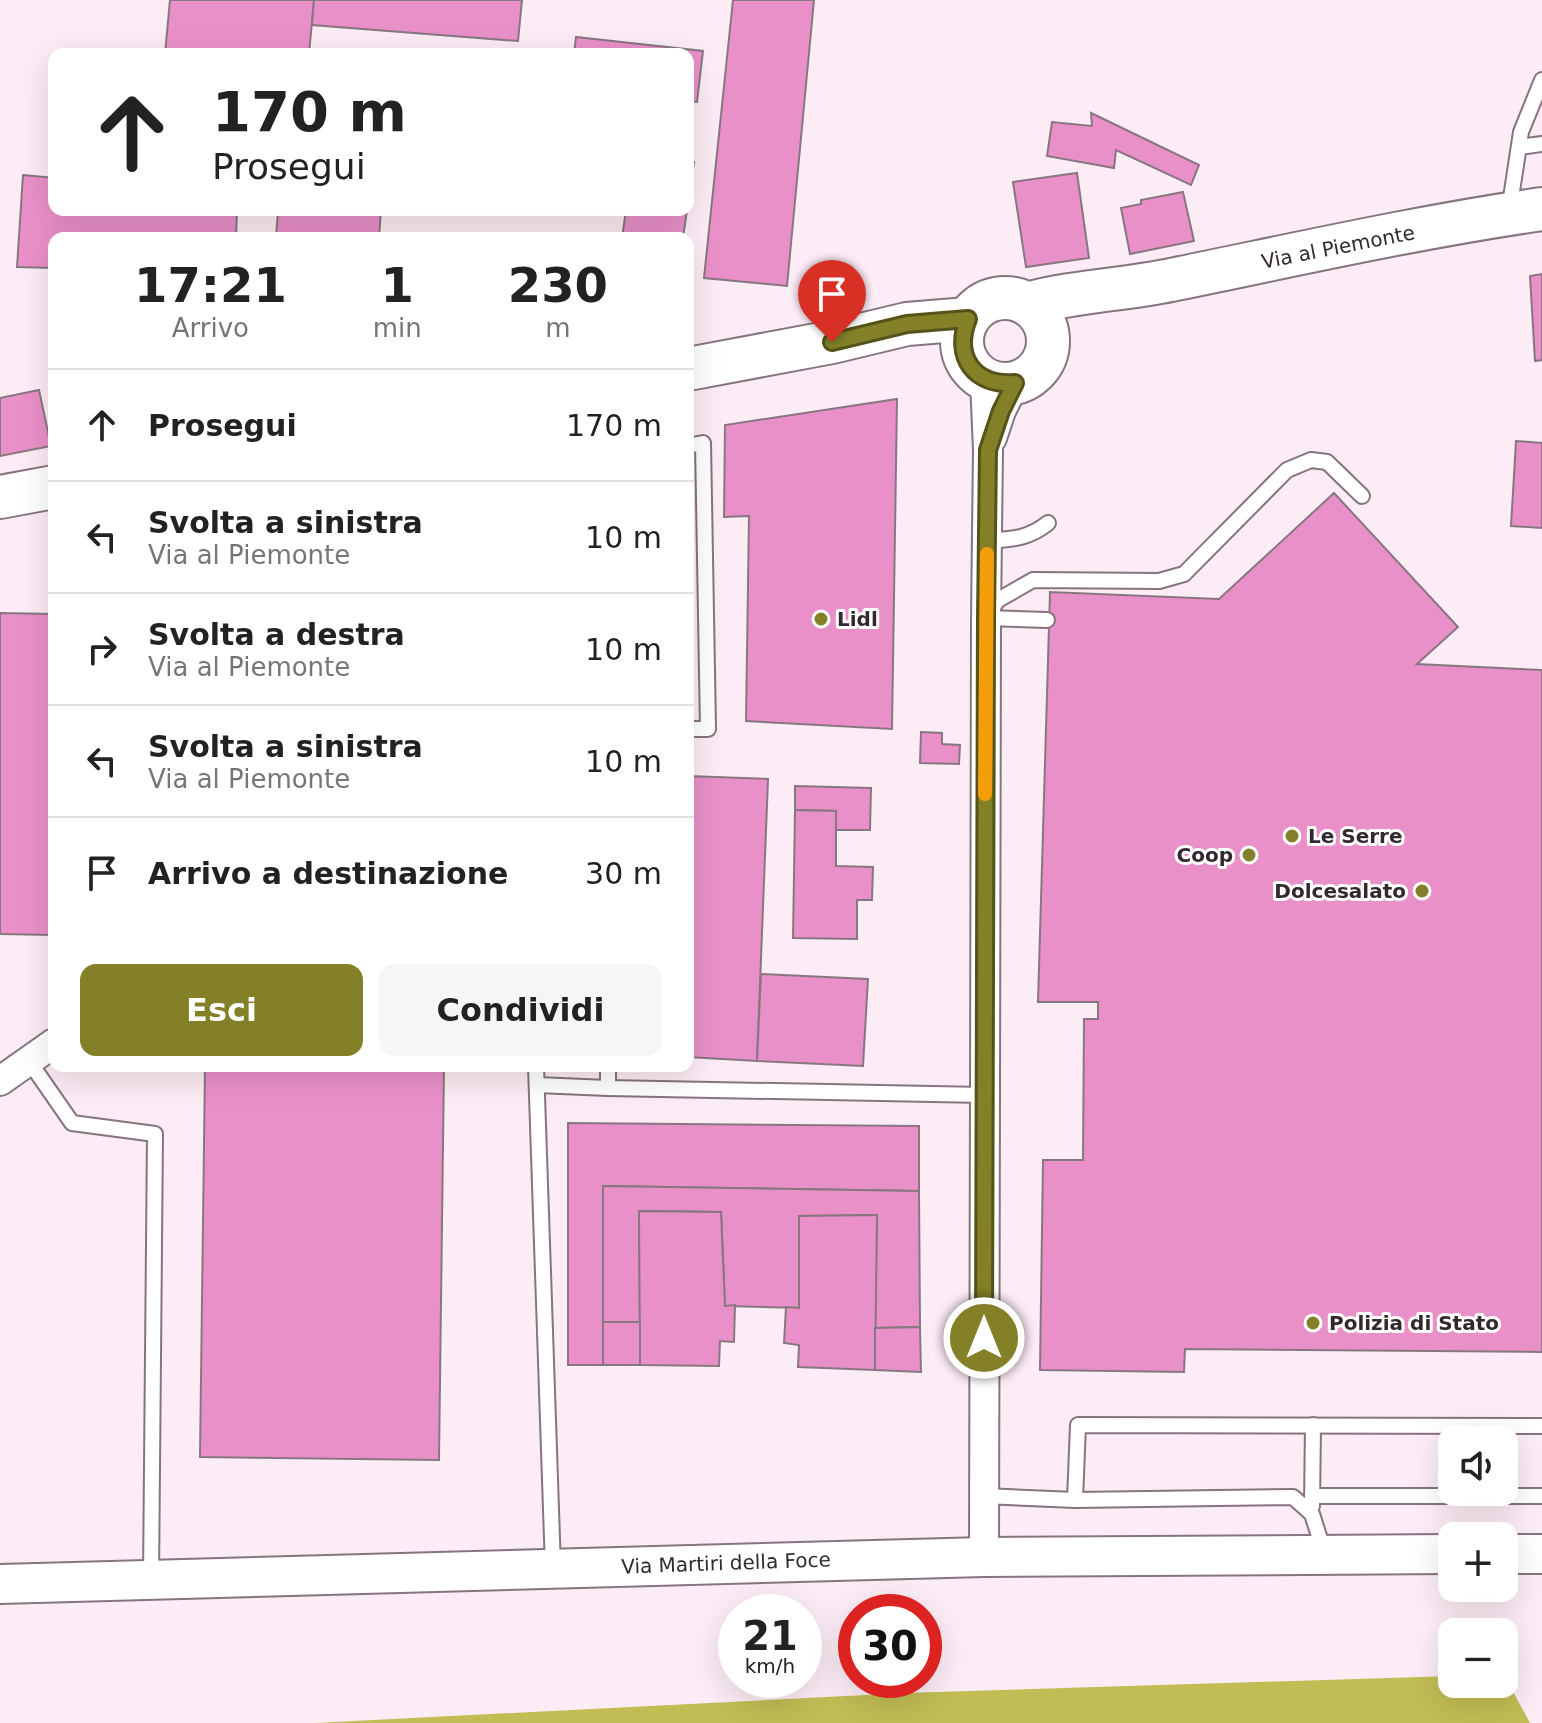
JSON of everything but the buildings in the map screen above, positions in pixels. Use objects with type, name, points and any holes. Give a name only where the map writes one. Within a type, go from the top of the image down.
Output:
[{"type":"main road","name":"Via al Piemonte","points":[[983,359],[976,309],[992,300],[1011,298],[1027,304],[1051,297],[1135,287],[1525,212]]},
{"type":"main road","name":"Via al Piemonte","points":[[1048,339],[1135,287]]},
{"type":"main road","points":[[983,359],[1032,375],[1040,368],[1046,357],[1048,339],[1040,316],[1027,304]]},
{"type":"main road","name":"Via al Piemonte","points":[[694,368],[832,342],[907,324],[983,359]]},
{"type":"main road","points":[[0,497],[48,488]]},
{"type":"main road","name":"Via Martiri della Foce","points":[[0,1584],[984,1557],[1438,1554]]},
{"type":"main road","points":[[1518,1554],[1542,1554]]},
{"type":"street","points":[[983,359],[988,450],[984,1557]]},
{"type":"street","points":[[0,1081],[48,1047]]},
{"type":"lane","points":[[1525,212],[1519,147],[1521,132],[1542,80]]},
{"type":"lane","points":[[1519,147],[1542,144]]},
{"type":"lane","points":[[694,445],[703,443],[708,729],[694,729]]},
{"type":"lane","points":[[986,618],[998,600],[1033,580],[1159,581],[1184,574],[1287,470],[1311,460],[1327,462],[1362,496]]},
{"type":"lane","points":[[987,541],[1022,538],[1048,523]]},
{"type":"lane","points":[[986,618],[1047,620]]},
{"type":"lane","points":[[29,1061],[72,1123],[155,1134],[151,1580]]},
{"type":"lane","points":[[536,1072],[553,1568]]},
{"type":"lane","points":[[608,1072],[608,1088]]},
{"type":"lane","points":[[537,1085],[985,1095]]},
{"type":"lane","points":[[1075,1500],[1078,1425],[1542,1426]]},
{"type":"lane","points":[[1313,1425],[1312,1514],[1325,1555]]},
{"type":"lane","points":[[984,1496],[1075,1500],[1293,1497],[1312,1514]]},
{"type":"lane","points":[[1312,1496],[1542,1496]]},
{"type":"shaded area","points":[[1438,1676],[1438,1698],[1516,1698],[1530,1723],[315,1723],[838,1696],[942,1698],[942,1692]]},
{"type":"slow traffic","points":[[985,794],[987,554]]},
{"type":"place","name":"Lidl","points":[[821,619]]},
{"type":"place","name":"Le Serre","points":[[1292,836]]},
{"type":"place","name":"Coop","points":[[1249,855]]},
{"type":"place","name":"Dolcesalato","points":[[1422,891]]},
{"type":"place","name":"Polizia di Stato","points":[[1313,1323]]},
{"type":"route","points":[[832,342],[907,324],[968,319],[962,339],[969,365],[985,380],[998,384],[1015,383],[1001,411],[988,450],[984,1338]]}]
